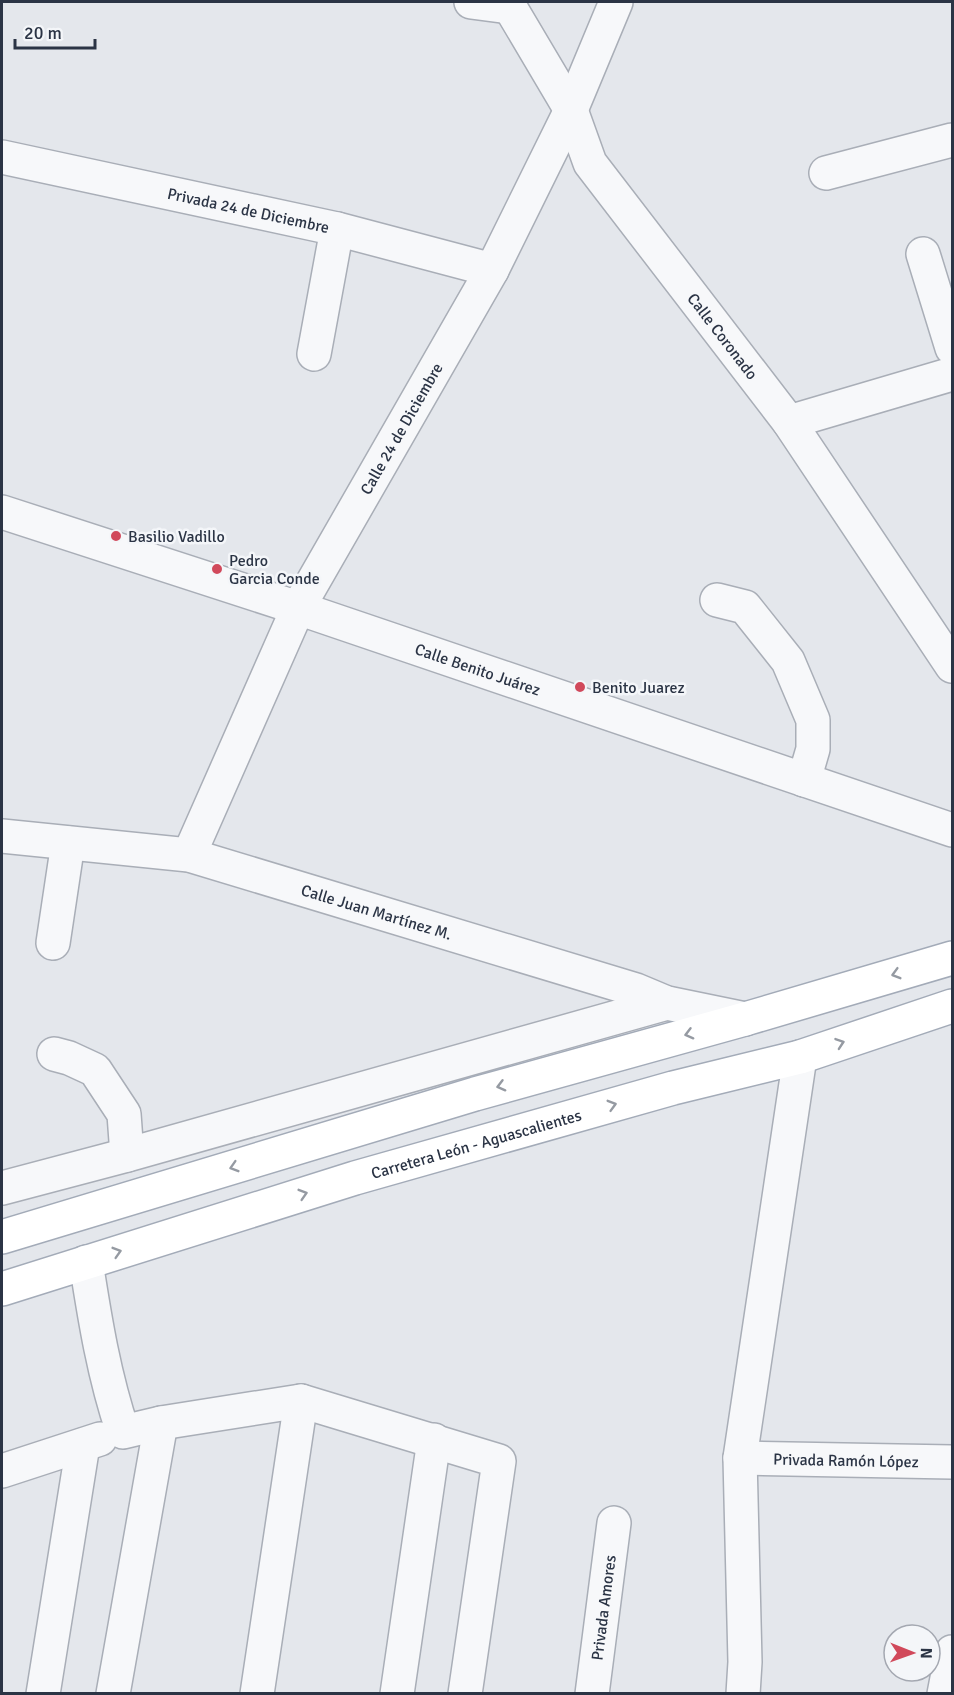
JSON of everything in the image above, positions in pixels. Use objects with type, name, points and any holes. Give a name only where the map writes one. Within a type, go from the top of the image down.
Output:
[{"type":"main road","points":[[2,1237],[475,1094],[745,1019],[952,958]]},
{"type":"main road","name":"Carretera León - Aguascalientes","points":[[2,1289],[367,1175],[673,1088],[800,1057],[952,1006]]},
{"type":"street","points":[[471,2],[508,4]]},
{"type":"street","name":"Calle 24 de Diciembre","points":[[189,855],[298,608],[492,270],[571,110],[616,2]]},
{"type":"street","name":"Calle Coronado","points":[[508,4],[571,110],[591,163],[789,423],[952,666]]},
{"type":"street","points":[[826,173],[952,140]]},
{"type":"street","name":"Privada 24 de Diciembre","points":[[2,157],[338,229],[492,270]]},
{"type":"street","points":[[314,354],[338,229]]},
{"type":"street","points":[[923,254],[952,348]]},
{"type":"street","points":[[789,423],[952,374]]},
{"type":"street","points":[[2,486],[13,516]]},
{"type":"street","name":"Calle Benito Juárez","points":[[13,516],[298,608],[952,830]]},
{"type":"street","points":[[717,600],[744,608],[788,661],[813,720],[813,749],[804,780]]},
{"type":"street","name":"Calle Juan Martínez M.","points":[[2,836],[189,855],[636,990],[667,1003],[745,1019]]},
{"type":"street","points":[[53,943],[68,843]]},
{"type":"street","points":[[2,1188],[128,1155],[667,1003]]},
{"type":"street","points":[[54,1054],[95,1070],[124,1114],[128,1155]]},
{"type":"street","points":[[743,1694],[746,1662],[740,1458],[800,1057]]},
{"type":"street","points":[[86,1262],[100,1345],[123,1432]]},
{"type":"street","points":[[257,1694],[301,1401]]},
{"type":"street","points":[[2,1471],[83,1444],[161,1423],[301,1401],[499,1461],[465,1694]]},
{"type":"street","points":[[113,1694],[161,1423]]},
{"type":"street","points":[[397,1694],[434,1440]]},
{"type":"street","points":[[44,1694],[83,1444]]},
{"type":"street","name":"Privada Ramón López","points":[[740,1458],[952,1462]]},
{"type":"street","name":"Privada Amores","points":[[592,1694],[614,1522]]},
{"type":"street","points":[[944,1694],[952,1652]]},
{"type":"place","name":"Basilio Vadillo","points":[[116,536]]},
{"type":"place","name":"Pedro Garcia Conde","points":[[217,569]]},
{"type":"place","name":"Benito Juarez","points":[[580,687]]}]
